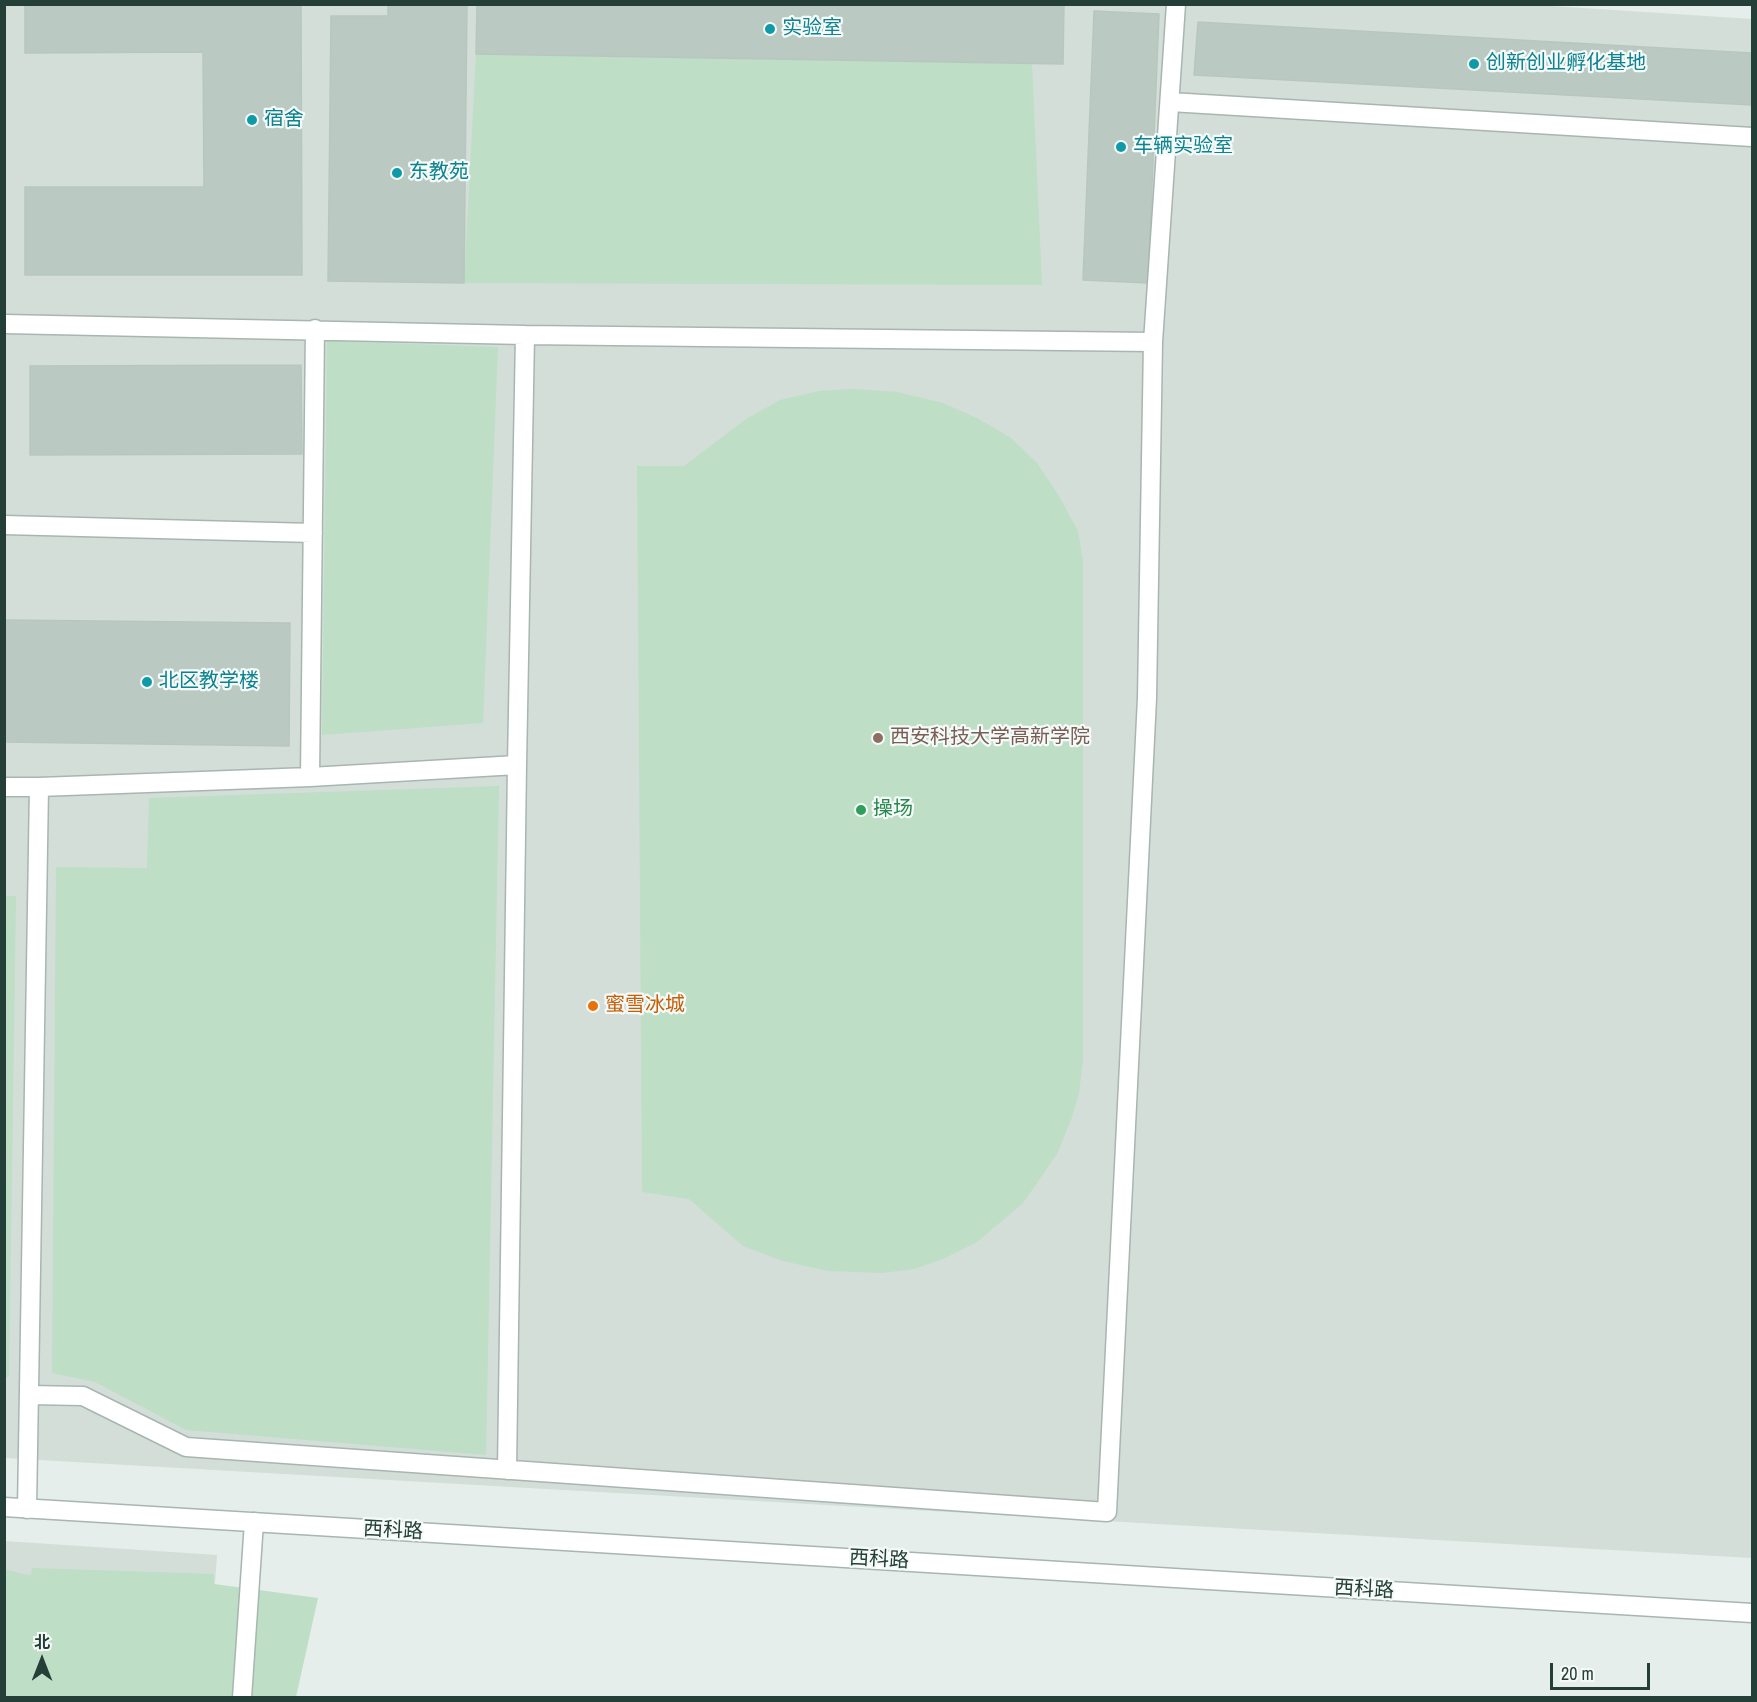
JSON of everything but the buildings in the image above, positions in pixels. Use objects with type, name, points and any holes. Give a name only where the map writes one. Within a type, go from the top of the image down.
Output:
[{"type":"street","points":[[29,1395],[83,1396],[186,1447],[1107,1512],[1147,698],[1153,342],[1176,4]]},
{"type":"street","points":[[1170,102],[1752,137]]},
{"type":"street","points":[[4,324],[525,335],[1153,342]]},
{"type":"street","points":[[310,777],[315,329]]},
{"type":"street","points":[[507,1470],[525,335]]},
{"type":"street","points":[[4,525],[313,533]]},
{"type":"street","points":[[4,787],[310,777],[517,765]]},
{"type":"street","points":[[27,1509],[39,787]]},
{"type":"street","name":"西科路","points":[[4,1507],[1752,1613]]},
{"type":"street","points":[[242,1698],[254,1522]]},
{"type":"shaded area","name":"西安科技大学高新学院","points":[[1521,4],[1752,19],[1752,1558],[5,1458],[4,5]]},
{"type":"shaded area","points":[[4,1541],[217,1555],[207,1697],[5,1697]]},
{"type":"green space","points":[[476,54],[1032,64],[1042,285],[464,283]]},
{"type":"green space","points":[[327,341],[498,347],[483,723],[322,735]]},
{"type":"green space","name":"操场","points":[[853,389],[897,392],[943,403],[979,419],[1011,438],[1037,463],[1059,496],[1078,531],[1083,561],[1083,1059],[1079,1093],[1057,1154],[1023,1203],[977,1242],[943,1259],[914,1269],[882,1273],[828,1271],[783,1261],[743,1246],[689,1199],[642,1192],[637,466],[684,466],[746,419],[780,400],[819,391]]},
{"type":"green space","points":[[499,786],[486,1455],[186,1430],[95,1382],[52,1373],[56,867],[147,868],[149,798]]},
{"type":"green space","points":[[5,896],[16,896],[9,1377],[4,1377]]},
{"type":"green space","points":[[32,1568],[214,1574],[214,1584],[318,1598],[296,1697],[5,1697],[4,1569],[31,1575]]},
{"type":"place","name":"实验室","points":[[770,29]]},
{"type":"place","name":"创新创业孵化基地","points":[[1474,64]]},
{"type":"place","name":"宿舍","points":[[252,120]]},
{"type":"place","name":"车辆实验室","points":[[1121,147]]},
{"type":"place","name":"东教苑","points":[[397,173]]},
{"type":"place","name":"北区教学楼","points":[[147,682]]},
{"type":"place","name":"西安科技大学高新学院","points":[[878,738]]},
{"type":"place","name":"操场","points":[[861,810]]},
{"type":"place","name":"蜜雪冰城","points":[[593,1006]]}]
